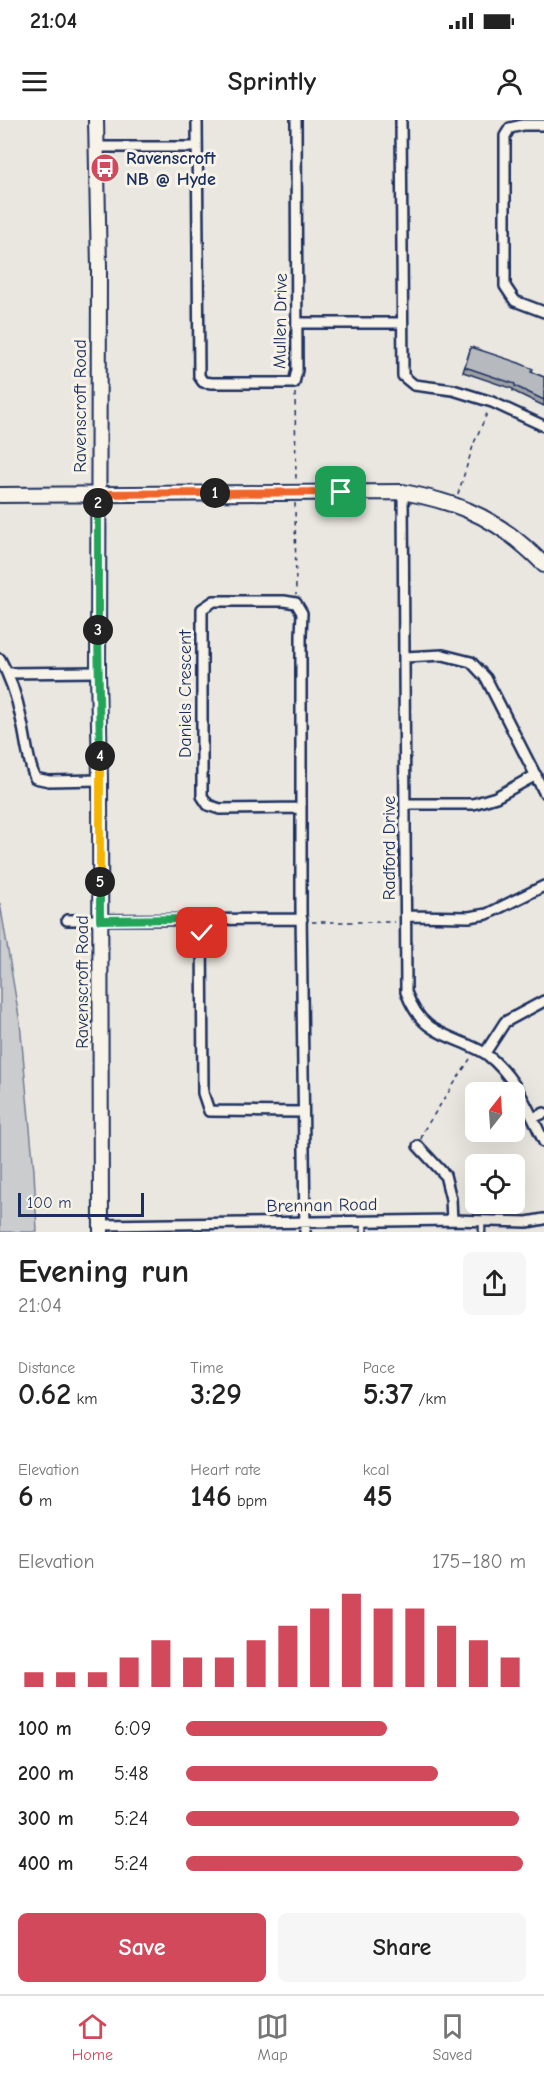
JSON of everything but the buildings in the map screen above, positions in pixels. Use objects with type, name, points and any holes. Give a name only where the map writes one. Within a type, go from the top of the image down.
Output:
[{"type":"street","name":"Ravenscroft Road","points":[[96,120],[99,268],[98,672],[101,1228]]},
{"type":"street","name":"Mullen Drive","points":[[197,120],[199,376],[204,382],[212,383],[294,383],[297,370],[296,120]]},
{"type":"street","points":[[401,120],[403,376],[414,385],[453,390],[492,402],[544,426]]},
{"type":"street","points":[[544,125],[523,125],[510,128],[505,136],[505,159],[506,286],[515,301],[544,312]]},
{"type":"street","points":[[97,147],[197,147]]},
{"type":"street","points":[[297,323],[402,323]]},
{"type":"street","points":[[0,495],[404,492],[455,504],[476,513],[503,530],[544,565]]},
{"type":"street","name":"Radford Drive","points":[[404,492],[406,992],[413,1010],[422,1022],[443,1035],[485,1053],[502,1068],[518,1089],[544,1142]]},
{"type":"street","name":"Daniels Crescent","points":[[301,808],[220,808],[208,805],[202,796],[202,609],[214,601],[284,601],[296,603],[302,613],[301,808],[305,1227]]},
{"type":"street","points":[[405,657],[443,655],[471,662],[486,678],[544,792]]},
{"type":"street","points":[[0,659],[8,673],[21,716],[35,778],[49,781],[100,780]]},
{"type":"street","points":[[8,673],[98,672]]},
{"type":"street","points":[[406,804],[474,804],[496,797],[536,775]]},
{"type":"street","points":[[406,916],[468,917],[487,914],[544,886]]},
{"type":"street","points":[[202,919],[203,1093],[209,1111],[303,1112]]},
{"type":"street","points":[[67,920],[302,919]]},
{"type":"street","points":[[485,1053],[505,1022],[544,1001]]},
{"type":"street","points":[[533,1118],[544,1113]]},
{"type":"street","points":[[418,1146],[445,1176],[452,1198],[452,1220]]},
{"type":"street","name":"Brennan Road","points":[[101,1228],[305,1227],[364,1221],[527,1222],[544,1219]]},
{"type":"lane","points":[[364,1221],[364,1232]]},
{"type":"lane","points":[[482,1221],[482,1232]]},
{"type":"path","points":[[455,504],[474,443],[492,402]]},
{"type":"path","points":[[302,919],[309,922],[395,922]]},
{"type":"path","points":[[418,1146],[423,1130],[470,1059]]},
{"type":"shaded area","points":[[0,903],[20,1023],[34,1171],[37,1232],[0,1232]]},
{"type":"place","name":"Ravenscroft NB @ Hyde","points":[[105,168]]},
{"type":"route","points":[[202,933],[202,919],[100,920],[98,494],[341,492]]}]
